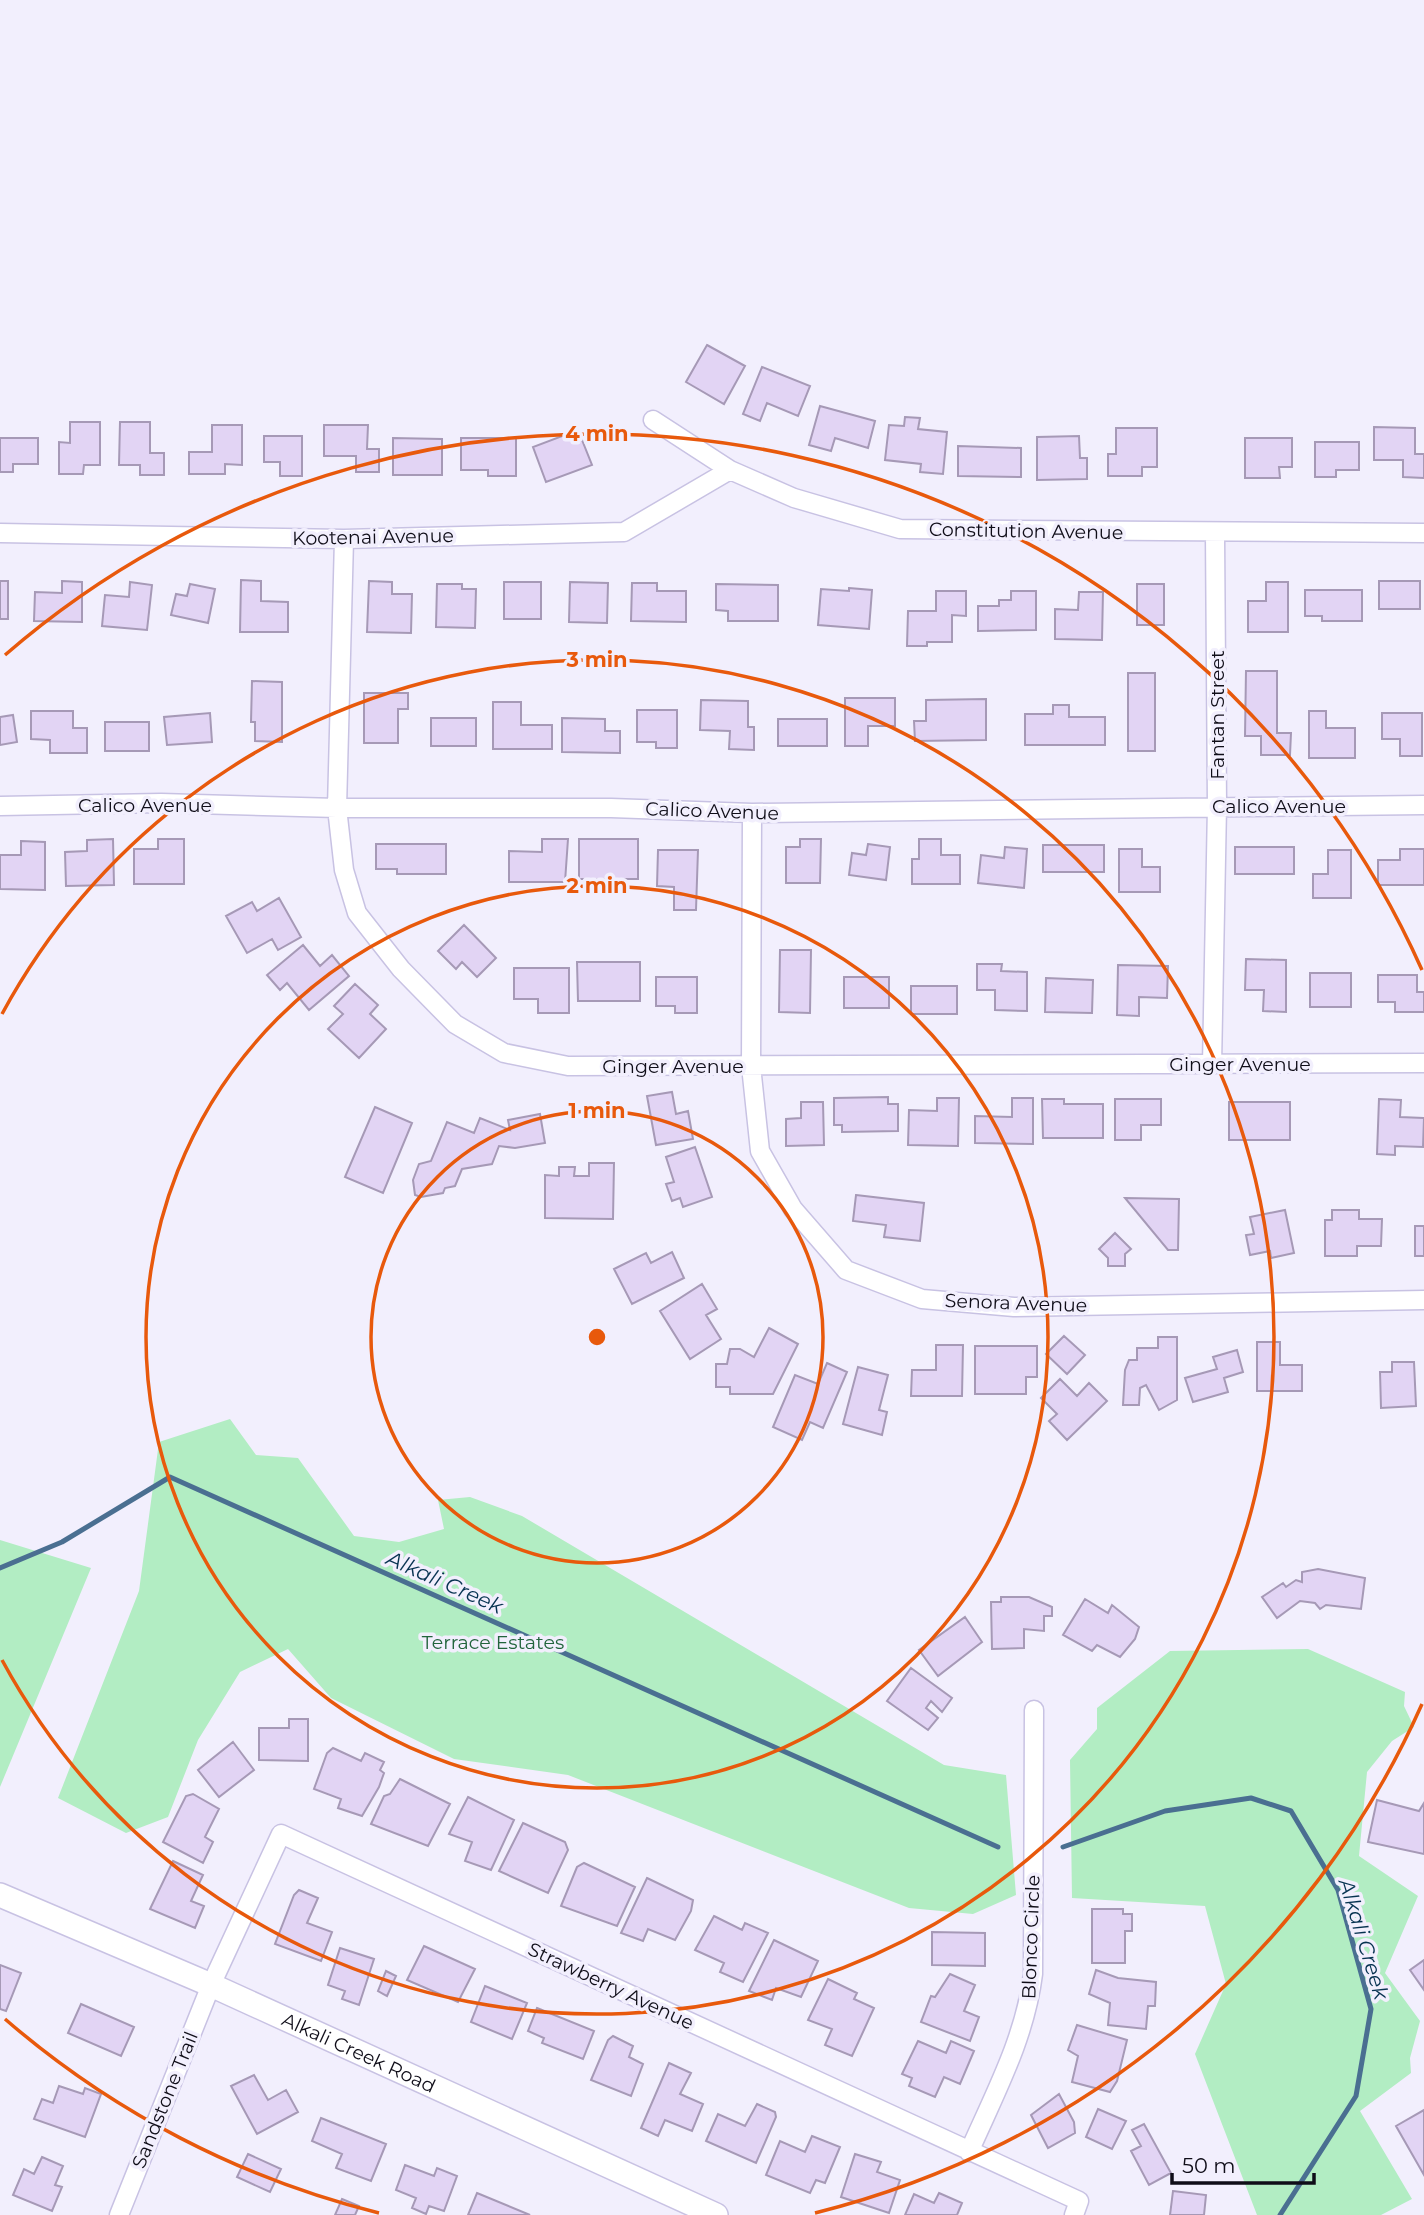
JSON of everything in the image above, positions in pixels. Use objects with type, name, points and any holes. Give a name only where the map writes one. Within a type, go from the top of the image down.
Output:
[{"type":"street","name":"Constitution Avenue","points":[[653,420],[730,470],[794,498],[900,529],[1215,534],[1424,533]]},
{"type":"street","name":"Kootenai Avenue","points":[[0,533],[344,539],[624,532],[730,470]]},
{"type":"street","name":"Fantan Street","points":[[1212,1065],[1217,806],[1215,534]]},
{"type":"street","name":"Ginger Avenue","points":[[344,539],[337,808],[344,870],[357,913],[401,969],[455,1024],[504,1053],[568,1066],[1424,1063]]},
{"type":"street","name":"Calico Avenue","points":[[0,806],[160,803],[337,808],[611,808],[752,813],[1424,804]]},
{"type":"street","name":"Senora Avenue","points":[[752,813],[751,1066],[760,1151],[793,1209],[846,1270],[922,1299],[1014,1307],[1424,1300]]},
{"type":"street","name":"Blonco Circle","points":[[969,2152],[1015,2049],[1029,2008],[1033,1973],[1034,1710]]},
{"type":"street","name":"Strawberry Avenue","points":[[211,1986],[281,1834],[1079,2201],[1074,2215]]},
{"type":"street","name":"Alkali Creek Road","points":[[0,1895],[211,1986],[716,2215]]},
{"type":"street","name":"Sandstone Trail","points":[[119,2215],[211,1986]]},
{"type":"green space","name":"Terrace Estates","points":[[230,1419],[256,1455],[298,1458],[354,1536],[399,1542],[444,1529],[438,1500],[470,1497],[522,1516],[944,1765],[1006,1775],[1016,1895],[973,1914],[909,1908],[568,1775],[454,1759],[331,1698],[288,1649],[240,1672],[198,1740],[168,1817],[126,1833],[58,1798],[139,1591],[159,1442]]},
{"type":"green space","points":[[0,1540],[91,1568],[0,1787]]},
{"type":"green space","points":[[1308,1649],[1405,1692],[1404,1706],[1414,1727],[1392,1741],[1367,1772],[1359,1856],[1418,1896],[1385,1973],[1420,2021],[1410,2058],[1411,2073],[1360,2111],[1412,2199],[1381,2215],[1257,2215],[1195,2054],[1226,1984],[1205,1906],[1072,1898],[1070,1760],[1097,1729],[1097,1708],[1170,1651]]},
{"type":"building","points":[[707,345],[745,366],[724,404],[686,382]]},
{"type":"building","points":[[762,367],[810,386],[798,416],[767,403],[760,421],[743,414]]},
{"type":"building","points":[[820,406],[875,421],[868,448],[835,438],[831,451],[809,445]]},
{"type":"building","points":[[905,417],[920,418],[918,429],[947,432],[943,474],[920,472],[921,464],[885,460],[889,425],[904,426]]},
{"type":"building","points":[[70,422],[100,422],[100,465],[84,465],[83,474],[59,474],[59,442],[70,443]]},
{"type":"building","points":[[120,422],[150,422],[150,453],[164,453],[164,475],[140,475],[140,465],[119,465]]},
{"type":"building","points":[[212,425],[242,425],[242,465],[225,464],[225,474],[189,474],[189,452],[212,452]]},
{"type":"building","points":[[324,425],[368,425],[367,449],[379,449],[379,472],[356,472],[356,456],[324,456]]},
{"type":"building","points":[[1374,427],[1415,428],[1415,454],[1424,454],[1424,478],[1403,477],[1403,460],[1374,460]]},
{"type":"building","points":[[1116,428],[1157,428],[1157,467],[1142,467],[1142,476],[1108,476],[1108,454],[1116,454]]},
{"type":"building","points":[[578,430],[592,465],[546,482],[533,447]]},
{"type":"building","points":[[264,436],[302,436],[302,476],[280,476],[280,462],[264,462]]},
{"type":"building","points":[[1079,436],[1080,458],[1087,458],[1087,479],[1037,480],[1037,437]]},
{"type":"building","points":[[0,438],[38,438],[38,464],[13,464],[13,472],[0,472]]},
{"type":"building","points":[[393,438],[442,439],[442,475],[393,475]]},
{"type":"building","points":[[461,438],[516,438],[516,476],[488,476],[488,470],[461,470]]},
{"type":"building","points":[[1245,438],[1292,438],[1292,467],[1279,467],[1280,478],[1245,478]]},
{"type":"building","points":[[1315,442],[1359,442],[1359,470],[1336,470],[1336,477],[1315,477]]},
{"type":"building","points":[[958,446],[1021,448],[1021,477],[958,476]]},
{"type":"building","points":[[241,580],[261,581],[261,601],[288,602],[288,632],[240,632]]},
{"type":"building","points":[[0,581],[8,581],[8,619],[0,619]]},
{"type":"building","points":[[62,581],[82,582],[82,622],[34,621],[35,592],[62,593]]},
{"type":"building","points":[[369,581],[392,582],[392,594],[412,594],[411,633],[367,632]]},
{"type":"building","points":[[1379,581],[1420,581],[1420,609],[1379,609]]},
{"type":"building","points":[[130,582],[152,585],[147,630],[102,626],[105,595],[129,597]]},
{"type":"building","points":[[504,582],[541,582],[541,619],[504,619]]},
{"type":"building","points":[[570,582],[608,583],[607,623],[569,622]]},
{"type":"building","points":[[1266,582],[1288,582],[1288,632],[1248,632],[1248,601],[1266,601]]},
{"type":"building","points":[[632,583],[657,583],[657,591],[686,591],[686,622],[631,621]]},
{"type":"building","points":[[190,584],[215,589],[208,623],[171,615],[176,594],[187,596]]},
{"type":"building","points":[[437,584],[462,584],[462,589],[476,589],[475,628],[436,627]]},
{"type":"building","points":[[716,584],[778,585],[778,621],[728,621],[728,611],[716,610]]},
{"type":"building","points":[[1137,584],[1164,584],[1164,625],[1137,625]]},
{"type":"building","points":[[849,588],[872,590],[869,629],[818,625],[821,589],[849,591]]},
{"type":"building","points":[[1305,590],[1362,590],[1362,621],[1322,621],[1322,616],[1305,616]]},
{"type":"building","points":[[936,591],[966,591],[966,616],[952,615],[952,642],[927,642],[927,646],[907,646],[908,611],[936,611]]},
{"type":"building","points":[[1011,591],[1036,591],[1036,630],[978,631],[978,606],[999,606],[999,600],[1011,600]]},
{"type":"building","points":[[1079,592],[1103,592],[1102,640],[1055,639],[1055,609],[1078,610]]},
{"type":"building","points":[[1246,671],[1277,671],[1277,733],[1291,733],[1290,755],[1261,755],[1261,736],[1245,736]]},
{"type":"building","points":[[1128,673],[1155,673],[1155,751],[1128,751]]},
{"type":"building","points":[[252,681],[282,682],[282,742],[255,741],[255,722],[251,722]]},
{"type":"building","points":[[364,693],[408,693],[408,709],[398,709],[398,743],[364,743]]},
{"type":"building","points":[[845,698],[895,698],[895,726],[868,726],[868,746],[845,746]]},
{"type":"building","points":[[986,699],[986,740],[915,741],[914,721],[926,721],[926,700]]},
{"type":"building","points":[[701,700],[748,701],[748,727],[754,727],[754,750],[729,749],[730,731],[700,730]]},
{"type":"building","points":[[493,702],[521,702],[521,725],[552,725],[552,749],[493,749]]},
{"type":"building","points":[[1053,705],[1069,705],[1069,717],[1105,717],[1105,745],[1025,745],[1025,714],[1053,714]]},
{"type":"building","points":[[637,710],[677,710],[677,748],[656,748],[656,742],[637,742]]},
{"type":"building","points":[[31,711],[73,711],[73,728],[87,728],[87,753],[50,753],[50,740],[31,739]]},
{"type":"building","points":[[1309,711],[1326,711],[1326,728],[1355,728],[1355,758],[1309,758]]},
{"type":"building","points":[[210,713],[212,742],[167,745],[164,717]]},
{"type":"building","points":[[1382,713],[1422,713],[1422,756],[1400,756],[1400,739],[1382,739]]},
{"type":"building","points":[[13,715],[17,742],[0,745],[0,717]]},
{"type":"building","points":[[431,718],[476,718],[476,746],[431,746]]},
{"type":"building","points":[[562,718],[605,719],[605,731],[620,731],[620,753],[562,752]]},
{"type":"building","points":[[778,719],[827,719],[827,746],[778,746]]},
{"type":"building","points":[[105,722],[149,722],[149,751],[105,751]]},
{"type":"building","points":[[113,839],[114,885],[66,886],[65,852],[87,851],[87,840]]},
{"type":"building","points":[[158,839],[184,839],[184,884],[134,884],[134,849],[158,849]]},
{"type":"building","points":[[542,839],[568,839],[565,882],[509,882],[509,851],[542,852]]},
{"type":"building","points":[[579,839],[638,839],[638,879],[579,879]]},
{"type":"building","points":[[800,839],[821,839],[820,883],[786,883],[786,847],[800,847]]},
{"type":"building","points":[[919,839],[941,839],[941,855],[960,855],[960,884],[912,884],[912,859],[919,859]]},
{"type":"building","points":[[21,841],[45,842],[45,890],[0,889],[0,855],[21,855]]},
{"type":"building","points":[[376,844],[446,844],[446,874],[397,874],[397,869],[376,869]]},
{"type":"building","points":[[868,844],[890,847],[886,880],[849,875],[852,853],[866,855]]},
{"type":"building","points":[[1043,845],[1104,845],[1104,872],[1043,872]]},
{"type":"building","points":[[1005,847],[1027,849],[1024,888],[978,883],[981,855],[1004,858]]},
{"type":"building","points":[[1235,847],[1294,847],[1294,874],[1235,874]]},
{"type":"building","points":[[1119,849],[1142,849],[1142,867],[1160,867],[1160,892],[1119,892]]},
{"type":"building","points":[[1400,849],[1424,849],[1424,885],[1378,885],[1378,860],[1400,860]]},
{"type":"building","points":[[658,850],[698,850],[696,910],[674,910],[674,887],[657,886]]},
{"type":"building","points":[[1328,850],[1351,850],[1351,898],[1313,898],[1313,874],[1328,874]]},
{"type":"building","points":[[279,898],[301,937],[278,950],[272,939],[247,953],[226,916],[252,902],[257,911]]},
{"type":"building","points":[[464,925],[496,958],[477,977],[462,962],[456,969],[438,951]]},
{"type":"building","points":[[303,945],[320,966],[332,955],[349,976],[309,1010],[287,983],[280,990],[267,975]]},
{"type":"building","points":[[780,950],[811,950],[810,1013],[779,1012]]},
{"type":"building","points":[[1246,959],[1286,960],[1286,1012],[1263,1011],[1264,990],[1245,990]]},
{"type":"building","points":[[577,962],[640,962],[640,1001],[578,1001]]},
{"type":"building","points":[[977,964],[1002,964],[1001,971],[1027,972],[1027,1011],[995,1010],[995,990],[977,990]]},
{"type":"building","points":[[1118,965],[1168,966],[1167,998],[1139,997],[1139,1016],[1117,1015]]},
{"type":"building","points":[[514,968],[569,968],[569,1013],[538,1013],[538,999],[514,999]]},
{"type":"building","points":[[1310,973],[1351,973],[1351,1007],[1310,1007]]},
{"type":"building","points":[[1378,975],[1417,975],[1417,992],[1424,992],[1424,1012],[1395,1012],[1395,1002],[1378,1002]]},
{"type":"building","points":[[656,977],[697,977],[697,1013],[675,1013],[675,1006],[656,1006]]},
{"type":"building","points":[[844,977],[889,977],[889,1008],[844,1008]]},
{"type":"building","points":[[1046,978],[1093,980],[1092,1013],[1045,1012]]},
{"type":"building","points":[[355,984],[378,1005],[370,1014],[386,1029],[359,1058],[328,1029],[343,1014],[334,1006]]},
{"type":"building","points":[[911,986],[957,986],[957,1014],[911,1014]]},
{"type":"building","points":[[672,1092],[676,1114],[688,1111],[693,1139],[656,1145],[647,1096]]},
{"type":"building","points":[[888,1097],[888,1104],[898,1104],[898,1131],[842,1132],[842,1125],[834,1125],[834,1098]]},
{"type":"building","points":[[937,1098],[959,1098],[958,1146],[908,1145],[909,1110],[937,1111]]},
{"type":"building","points":[[1012,1098],[1033,1098],[1033,1144],[975,1143],[975,1116],[1012,1117]]},
{"type":"building","points":[[1042,1099],[1064,1099],[1064,1104],[1103,1104],[1103,1138],[1043,1138]]},
{"type":"building","points":[[1115,1099],[1161,1099],[1161,1125],[1141,1125],[1141,1140],[1115,1140]]},
{"type":"building","points":[[1379,1099],[1401,1100],[1400,1117],[1424,1118],[1423,1147],[1395,1146],[1395,1155],[1377,1154]]},
{"type":"building","points":[[801,1102],[823,1102],[824,1145],[786,1146],[786,1119],[801,1118]]},
{"type":"building","points":[[1229,1102],[1290,1102],[1290,1140],[1229,1140]]},
{"type":"building","points":[[375,1107],[412,1123],[383,1193],[345,1177]]},
{"type":"building","points":[[540,1114],[545,1143],[515,1148],[499,1146],[492,1164],[462,1169],[455,1186],[445,1188],[443,1193],[421,1197],[415,1195],[413,1180],[419,1164],[431,1161],[447,1122],[474,1133],[480,1118],[510,1130],[508,1120]]},
{"type":"building","points":[[695,1147],[712,1197],[683,1207],[680,1198],[672,1201],[666,1184],[674,1182],[666,1157]]},
{"type":"building","points":[[589,1163],[614,1163],[613,1219],[545,1218],[545,1175],[559,1176],[559,1167],[575,1167],[574,1176],[589,1176]]},
{"type":"building","points":[[856,1195],[924,1203],[920,1241],[884,1237],[886,1225],[853,1221]]},
{"type":"building","points":[[1125,1198],[1179,1199],[1178,1250],[1168,1250]]},
{"type":"building","points":[[1285,1210],[1294,1253],[1271,1258],[1270,1251],[1250,1255],[1246,1235],[1254,1234],[1250,1217]]},
{"type":"building","points":[[1332,1210],[1359,1210],[1359,1219],[1382,1219],[1381,1246],[1357,1246],[1357,1256],[1325,1256],[1325,1220],[1332,1220]]},
{"type":"building","points":[[1415,1226],[1424,1226],[1424,1256],[1415,1256]]},
{"type":"building","points":[[1115,1233],[1131,1249],[1125,1254],[1125,1266],[1108,1266],[1108,1258],[1099,1249]]},
{"type":"building","points":[[672,1252],[684,1278],[632,1304],[614,1269],[646,1253],[651,1263]]},
{"type":"building","points":[[702,1284],[717,1309],[706,1315],[721,1339],[690,1359],[660,1311]]},
{"type":"building","points":[[769,1328],[798,1344],[773,1394],[730,1394],[730,1387],[716,1387],[716,1364],[727,1364],[730,1349],[740,1349],[754,1357]]},
{"type":"building","points":[[1064,1336],[1085,1355],[1067,1374],[1046,1354]]},
{"type":"building","points":[[1158,1337],[1177,1337],[1177,1400],[1159,1410],[1146,1385],[1140,1388],[1139,1405],[1123,1405],[1125,1370],[1129,1360],[1137,1360],[1137,1348],[1158,1348]]},
{"type":"building","points":[[1257,1342],[1280,1342],[1280,1365],[1302,1365],[1302,1391],[1257,1391]]},
{"type":"building","points":[[936,1345],[963,1345],[962,1396],[911,1396],[912,1370],[936,1370]]},
{"type":"building","points":[[975,1346],[1037,1346],[1037,1377],[1026,1377],[1026,1394],[975,1394]]},
{"type":"building","points":[[1237,1350],[1243,1372],[1224,1378],[1228,1392],[1193,1402],[1185,1378],[1217,1369],[1213,1357]]},
{"type":"building","points":[[1392,1362],[1414,1362],[1416,1406],[1381,1408],[1380,1372],[1392,1372]]},
{"type":"building","points":[[827,1363],[847,1372],[823,1428],[810,1422],[802,1440],[773,1427],[795,1375],[818,1384]]},
{"type":"building","points":[[858,1367],[888,1375],[879,1410],[887,1412],[882,1435],[843,1424]]},
{"type":"building","points":[[1060,1379],[1077,1396],[1089,1383],[1107,1401],[1067,1440],[1049,1421],[1057,1414],[1041,1398]]},
{"type":"building","points":[[1318,1569],[1365,1578],[1361,1609],[1326,1605],[1320,1609],[1315,1603],[1300,1601],[1277,1618],[1262,1597],[1283,1583],[1286,1587],[1296,1580],[1302,1582],[1302,1572]]},
{"type":"building","points":[[1001,1597],[1029,1597],[1052,1607],[1052,1616],[1044,1616],[1044,1631],[1024,1629],[1024,1648],[992,1649],[991,1602],[1001,1602]]},
{"type":"building","points":[[1085,1599],[1108,1613],[1112,1605],[1139,1627],[1135,1639],[1120,1657],[1097,1645],[1092,1651],[1063,1635]]},
{"type":"building","points":[[965,1617],[982,1642],[938,1676],[919,1650]]},
{"type":"building","points":[[911,1668],[952,1698],[942,1712],[931,1701],[926,1708],[938,1718],[928,1730],[887,1701]]},
{"type":"building","points":[[289,1719],[308,1719],[308,1761],[259,1760],[259,1728],[289,1728]]},
{"type":"building","points":[[233,1742],[254,1770],[219,1797],[198,1770]]},
{"type":"building","points":[[333,1748],[361,1761],[365,1753],[384,1762],[380,1770],[384,1773],[379,1787],[362,1816],[338,1808],[341,1799],[314,1789],[327,1753]]},
{"type":"building","points":[[400,1779],[450,1804],[428,1846],[371,1824],[384,1796],[390,1794]]},
{"type":"building","points":[[193,1794],[219,1809],[205,1837],[213,1842],[203,1863],[163,1842],[186,1796]]},
{"type":"building","points":[[468,1797],[514,1820],[491,1870],[465,1861],[472,1842],[449,1834]]},
{"type":"building","points":[[1377,1800],[1419,1811],[1424,1803],[1424,1854],[1368,1842]]},
{"type":"building","points":[[523,1823],[565,1842],[568,1850],[548,1893],[499,1871]]},
{"type":"building","points":[[173,1861],[203,1875],[191,1901],[204,1906],[195,1928],[150,1909]]},
{"type":"building","points":[[584,1863],[635,1887],[617,1926],[561,1906],[577,1867]]},
{"type":"building","points":[[647,1878],[693,1900],[691,1911],[675,1940],[648,1929],[643,1941],[621,1933]]},
{"type":"building","points":[[299,1890],[318,1898],[307,1923],[332,1932],[321,1961],[275,1944],[294,1895]]},
{"type":"building","points":[[1092,1909],[1123,1909],[1123,1914],[1132,1914],[1132,1931],[1125,1931],[1125,1963],[1092,1963]]},
{"type":"building","points":[[714,1916],[742,1930],[745,1923],[768,1933],[743,1982],[720,1972],[724,1963],[695,1950]]},
{"type":"building","points":[[932,1932],[985,1933],[985,1966],[932,1965]]},
{"type":"building","points":[[774,1940],[818,1961],[801,1997],[776,1988],[772,2000],[749,1991]]},
{"type":"building","points":[[424,1946],[475,1969],[458,2002],[407,1980]]},
{"type":"building","points":[[340,1948],[374,1959],[359,2005],[342,1999],[345,1991],[328,1985]]},
{"type":"building","points":[[1424,1960],[1424,1990],[1410,1970]]},
{"type":"building","points":[[0,1965],[21,1973],[6,2011],[0,2009]]},
{"type":"building","points":[[1096,1970],[1118,1978],[1156,1982],[1155,2006],[1148,2006],[1146,2029],[1108,2025],[1110,2003],[1089,1994]]},
{"type":"building","points":[[386,1971],[396,1976],[387,1996],[378,1991]]},
{"type":"building","points":[[950,1974],[975,1985],[964,2011],[979,2017],[970,2041],[921,2022],[931,1996],[935,1997]]},
{"type":"building","points":[[828,1979],[857,1993],[854,1999],[874,2008],[852,2056],[825,2045],[832,2029],[808,2020]]},
{"type":"building","points":[[485,1986],[527,2003],[512,2039],[471,2022]]},
{"type":"building","points":[[81,2004],[134,2027],[121,2056],[68,2033]]},
{"type":"building","points":[[537,2008],[594,2031],[583,2059],[542,2043],[544,2038],[528,2031]]},
{"type":"building","points":[[1077,2025],[1127,2040],[1117,2081],[1110,2092],[1072,2082],[1078,2056],[1068,2050]]},
{"type":"building","points":[[613,2036],[633,2046],[629,2057],[643,2064],[631,2096],[591,2080],[608,2040]]},
{"type":"building","points":[[918,2041],[946,2053],[951,2041],[974,2051],[960,2084],[944,2077],[935,2097],[909,2086],[912,2078],[902,2074]]},
{"type":"building","points":[[669,2063],[691,2073],[680,2094],[703,2104],[692,2131],[665,2120],[658,2136],[641,2128]]},
{"type":"building","points":[[254,2075],[268,2100],[286,2090],[298,2112],[257,2134],[231,2086]]},
{"type":"building","points":[[59,2086],[83,2094],[85,2088],[101,2094],[85,2137],[34,2119],[42,2099],[53,2103]]},
{"type":"building","points":[[1059,2094],[1074,2122],[1075,2133],[1048,2148],[1031,2115]]},
{"type":"building","points":[[757,2104],[775,2112],[776,2117],[756,2163],[706,2141],[718,2114],[745,2126]]},
{"type":"building","points":[[1098,2109],[1126,2121],[1112,2149],[1086,2137]]},
{"type":"building","points":[[1424,2110],[1424,2175],[1396,2126]]},
{"type":"building","points":[[321,2118],[386,2144],[371,2181],[336,2168],[342,2154],[312,2141]]},
{"type":"building","points":[[1144,2124],[1171,2173],[1149,2185],[1131,2151],[1141,2146],[1132,2130]]},
{"type":"building","points":[[812,2136],[840,2147],[825,2183],[816,2180],[810,2193],[766,2175],[780,2141],[805,2152]]},
{"type":"building","points":[[248,2154],[281,2169],[270,2192],[237,2177]]},
{"type":"building","points":[[855,2154],[881,2162],[877,2172],[900,2180],[889,2213],[841,2197]]},
{"type":"building","points":[[42,2157],[63,2166],[55,2185],[62,2187],[52,2211],[13,2195],[24,2169],[34,2174]]},
{"type":"building","points":[[405,2165],[434,2176],[437,2168],[457,2176],[444,2211],[429,2206],[426,2214],[412,2208],[416,2198],[396,2190]]},
{"type":"building","points":[[1173,2191],[1206,2195],[1204,2215],[1170,2215]]},
{"type":"building","points":[[477,2193],[530,2215],[468,2215]]},
{"type":"building","points":[[939,2193],[962,2203],[957,2215],[905,2215],[914,2194],[934,2203]]},
{"type":"building","points":[[342,2199],[359,2206],[355,2215],[335,2215]]},
{"type":"waterway","name":"Alkali Creek","points":[[0,1568],[62,1542],[170,1477],[998,1847]]},
{"type":"waterway","name":"Alkali Creek","points":[[1063,1847],[1165,1811],[1251,1798],[1291,1811],[1338,1890],[1371,2009],[1356,2096],[1280,2215]]}]
